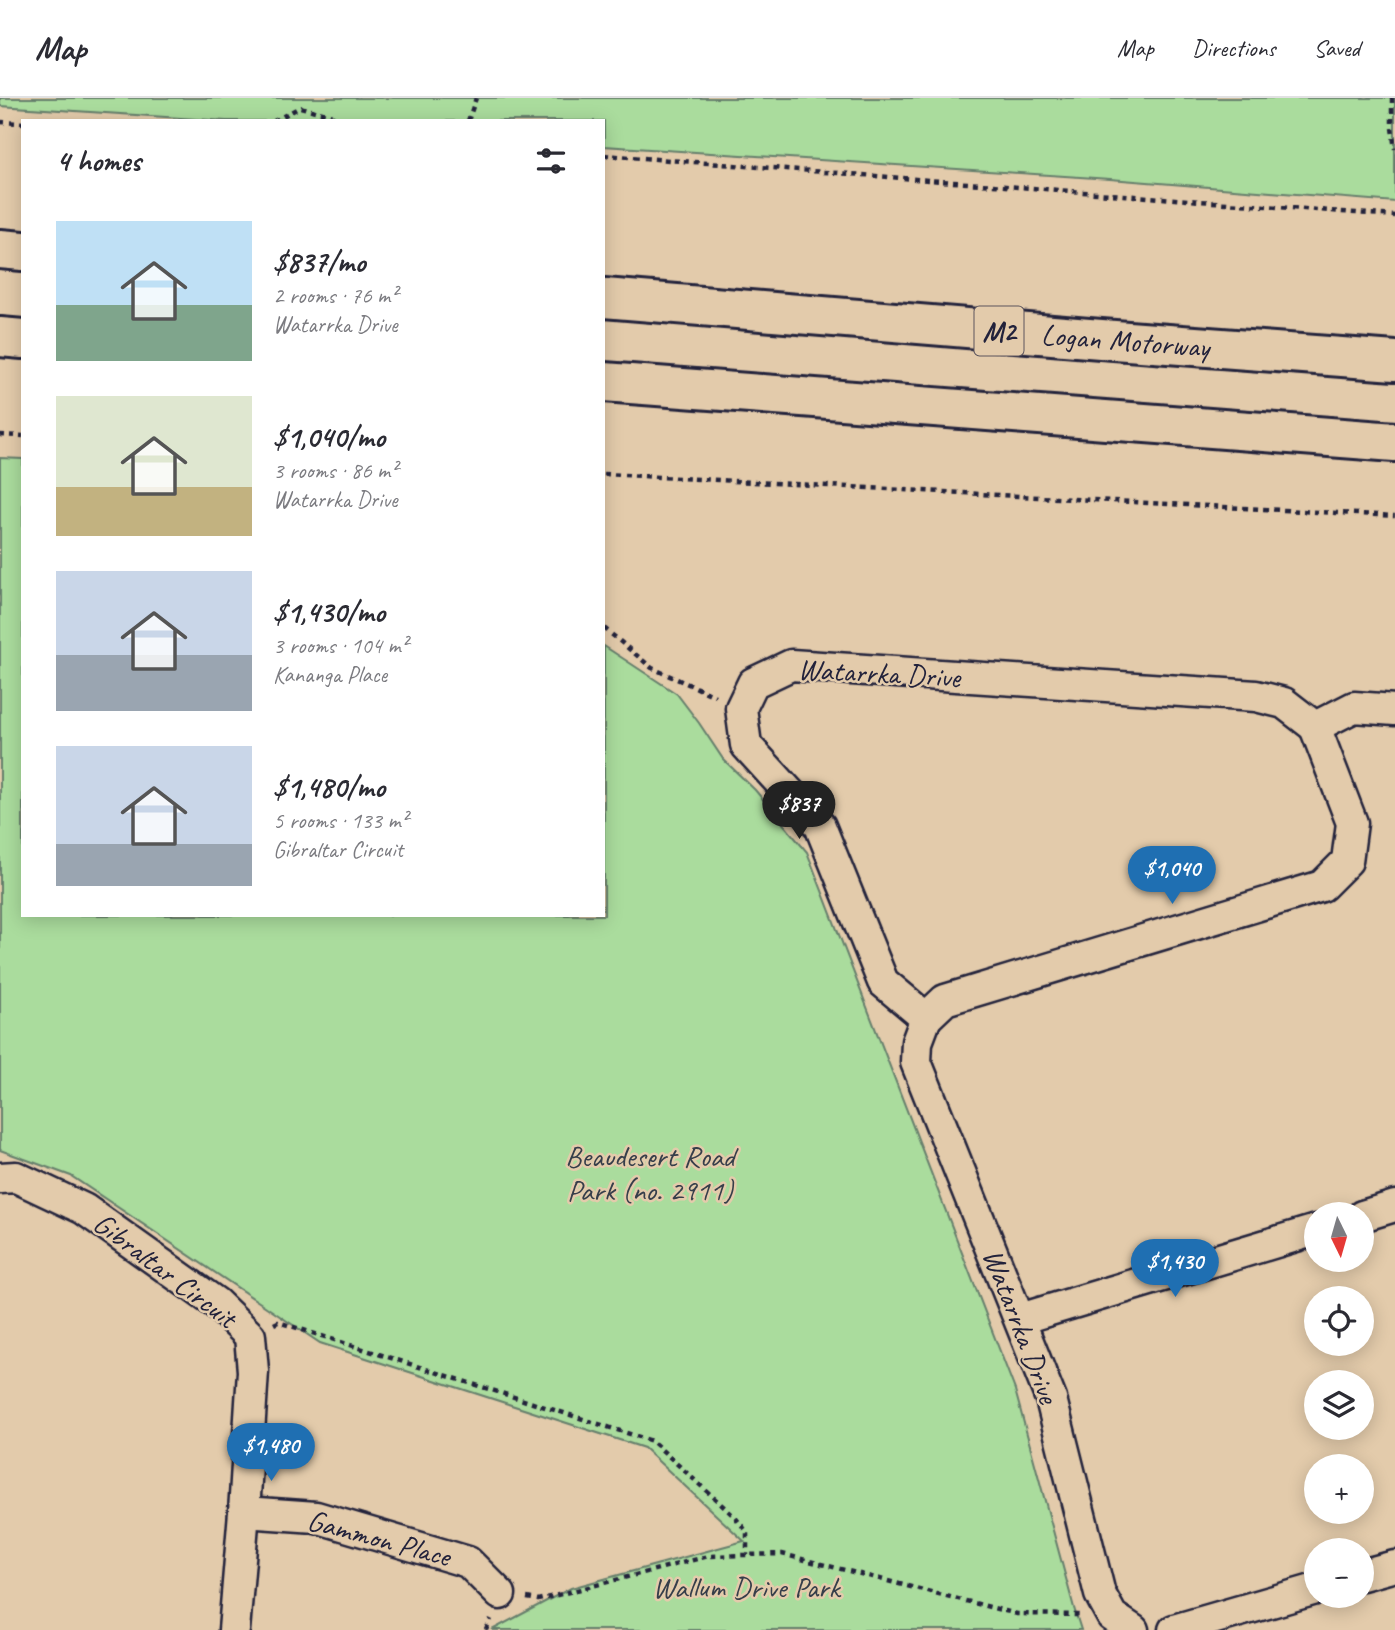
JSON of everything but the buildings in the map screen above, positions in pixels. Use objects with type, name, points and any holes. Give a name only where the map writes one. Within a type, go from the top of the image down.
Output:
[{"type":"highway","points":[[0,249],[21,251]]},
{"type":"highway","name":"Logan Motorway","points":[[605,299],[1395,361]]},
{"type":"highway","points":[[0,337],[21,339]]},
{"type":"highway","points":[[605,382],[1395,442]]},
{"type":"street","name":"Watarrka Drive","points":[[741,708],[753,683],[791,665],[1256,695],[1284,703],[1315,726]]},
{"type":"street","points":[[741,708],[746,745],[820,826],[883,982],[926,1018],[945,1000],[1322,886],[1347,861],[1352,823],[1315,726],[1354,707],[1395,710]]},
{"type":"street","name":"Watarrka Drive","points":[[926,1018],[917,1042],[916,1062],[1051,1399],[1100,1594],[1122,1623]]},
{"type":"street","name":"Gibraltar Circuit","points":[[0,1178],[16,1177],[84,1209],[216,1303],[250,1336],[253,1371],[234,1630]]},
{"type":"street","points":[[1374,1212],[1395,1206]]},
{"type":"street","points":[[1020,1319],[1304,1234]]},
{"type":"street","name":"Gammon Place","points":[[244,1512],[316,1517],[468,1562],[500,1594]]},
{"type":"street","points":[[1374,1572],[1395,1566]]},
{"type":"street","points":[[1174,1630],[1304,1592]]},
{"type":"path","points":[[469,119],[476,98]]},
{"type":"path","points":[[1392,98],[1395,149]]},
{"type":"path","points":[[278,119],[300,107],[335,119]]},
{"type":"path","points":[[0,122],[21,123]]},
{"type":"path","points":[[605,155],[1395,216]]},
{"type":"path","points":[[0,435],[21,436]]},
{"type":"path","points":[[605,474],[1395,516]]},
{"type":"path","points":[[605,629],[652,668],[741,708]]},
{"type":"path","points":[[250,1336],[278,1322],[652,1441],[735,1517],[747,1532],[747,1555]]},
{"type":"path","points":[[500,1594],[538,1600],[709,1556],[782,1555],[1017,1614],[1122,1623]]},
{"type":"green space","points":[[0,98],[1395,98],[1395,202],[1110,179],[605,146],[605,119],[196,119],[0,106]]},
{"type":"green space","name":"Beaudesert Road Park (no. 2911)","points":[[0,458],[21,459],[21,917],[605,917],[605,647],[677,694],[723,759],[755,790],[807,852],[1015,1390],[1081,1630],[492,1630],[571,1588],[744,1541],[644,1448],[320,1343],[71,1176],[0,1150]]},
{"type":"park label","name":"Wallum Drive Park","points":[[746,1587]]}]
